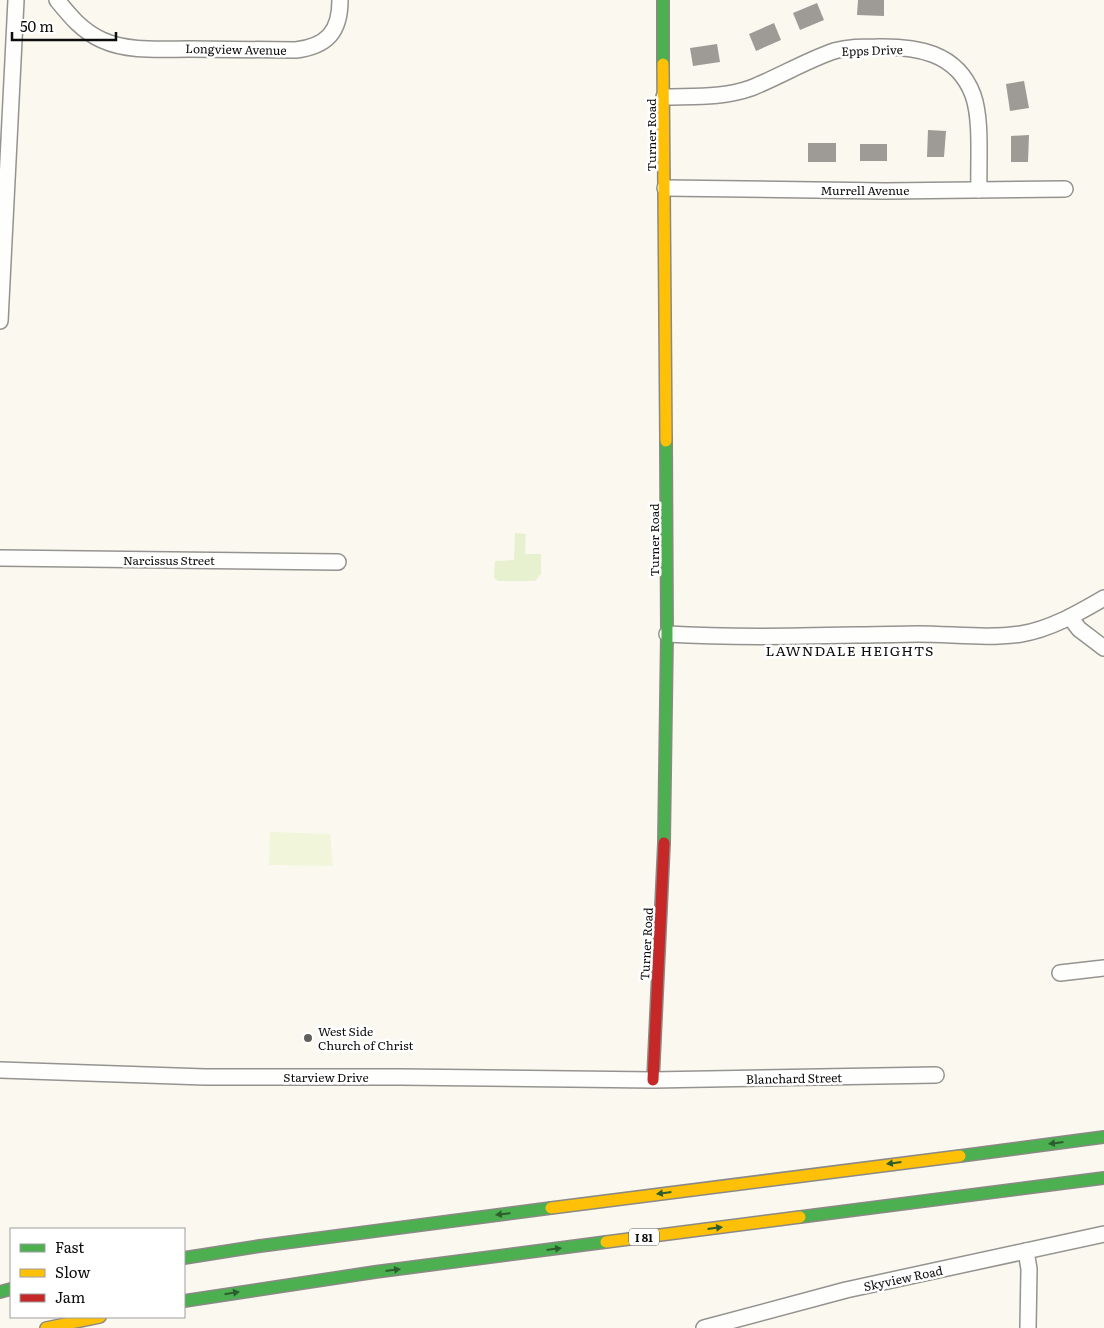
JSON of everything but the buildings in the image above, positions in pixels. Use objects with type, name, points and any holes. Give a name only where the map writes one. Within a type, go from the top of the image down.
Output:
[{"type":"main road","name":"Turner Road","points":[[653,1080],[663,874],[667,634],[665,188],[662,0]]},
{"type":"main road","points":[[185,1258],[339,1236],[1104,1137]]},
{"type":"main road","name":"I 81","points":[[185,1301],[375,1272],[1104,1178]]},
{"type":"main road","points":[[46,1328],[95,1318]]},
{"type":"street","points":[[0,322],[16,0]]},
{"type":"street","name":"Longview Avenue","points":[[57,0],[78,24],[88,32],[103,40],[123,46],[287,50],[309,48],[328,38],[338,20],[340,0]]},
{"type":"street","name":"Epps Drive","points":[[664,97],[717,96],[727,94],[750,88],[822,56],[852,48],[917,48],[934,53],[958,70],[973,95],[978,113],[978,190]]},
{"type":"street","name":"Murrell Avenue","points":[[665,188],[1065,189]]},
{"type":"street","name":"Narcissus Street","points":[[0,558],[338,562]]},
{"type":"street","points":[[667,634],[740,637],[920,634],[1002,636],[1044,629],[1104,598]]},
{"type":"street","points":[[1070,617],[1079,629],[1104,648]]},
{"type":"street","points":[[1060,973],[1104,968]]},
{"type":"street","name":"Starview Drive","points":[[0,1070],[205,1077],[653,1080]]},
{"type":"street","name":"Blanchard Street","points":[[653,1080],[936,1075]]},
{"type":"street","name":"Skyview Road","points":[[704,1328],[846,1290],[1104,1234]]},
{"type":"street","points":[[1026,1250],[1029,1269],[1028,1328]]},
{"type":"green space","points":[[515,533],[526,534],[525,554],[541,554],[541,574],[535,581],[498,581],[494,578],[495,561],[514,560]]},
{"type":"green space","points":[[270,832],[330,834],[333,866],[269,865]]},
{"type":"traffic: fast","points":[[663,0],[663,64]]},
{"type":"traffic: fast","points":[[664,843],[667,634],[666,441]]},
{"type":"traffic: fast","points":[[960,1156],[1104,1137]]},
{"type":"traffic: fast","points":[[800,1217],[1104,1178]]},
{"type":"traffic: fast","points":[[185,1258],[260,1246],[551,1208]]},
{"type":"traffic: fast","points":[[185,1301],[375,1272],[606,1242]]},
{"type":"traffic: fast","points":[[0,1292],[10,1289]]},
{"type":"traffic: slow","points":[[663,64],[666,441]]},
{"type":"traffic: slow","points":[[551,1208],[960,1156]]},
{"type":"traffic: slow","points":[[606,1242],[800,1217]]},
{"type":"traffic: slow","points":[[46,1328],[95,1318]]},
{"type":"traffic: jam","points":[[653,1080],[664,843]]},
{"type":"place","name":"West Side Church of Christ","points":[[308,1038]]},
{"type":"district","name":"LAWNDALE HEIGHTS","points":[[850,650]]}]
